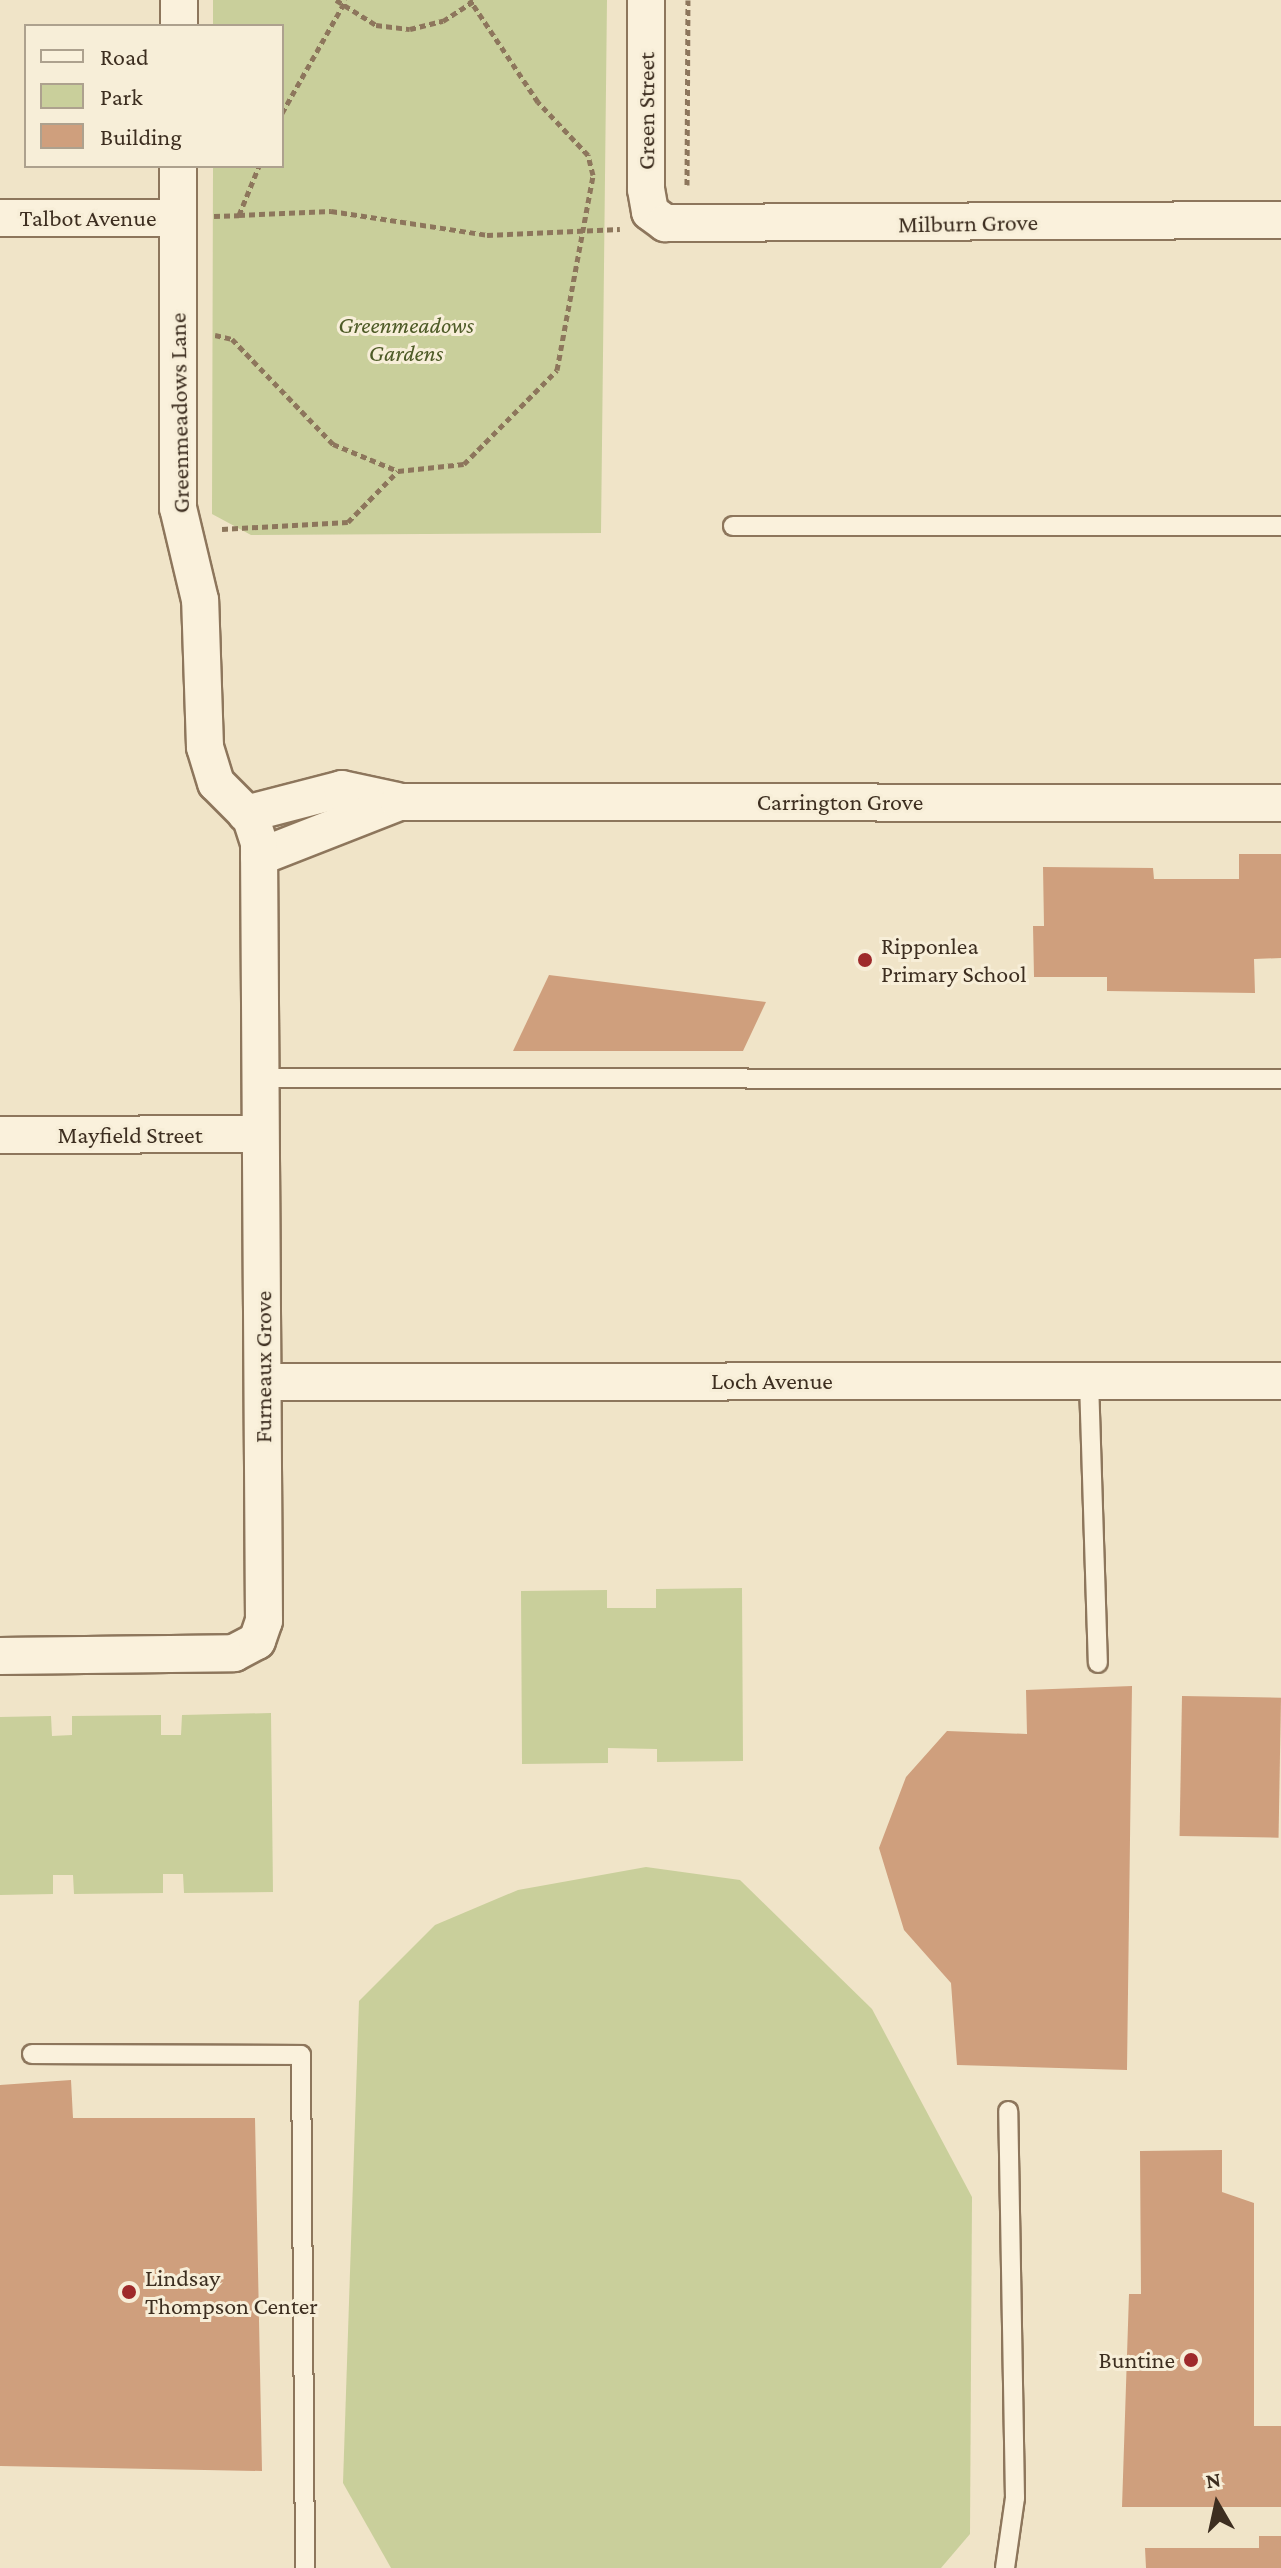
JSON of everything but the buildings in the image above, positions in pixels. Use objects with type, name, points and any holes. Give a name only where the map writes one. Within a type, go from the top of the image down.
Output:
[{"type":"street","points":[[179,0],[179,24]]},
{"type":"street","name":"Green Street","points":[[646,0],[653,216]]},
{"type":"street","name":"Greenmeadows Lane","points":[[178,168],[176,327],[183,538],[200,600],[205,747],[223,794],[254,834]]},
{"type":"street","name":"Milburn Grove","points":[[653,216],[687,226],[1281,220]]},
{"type":"street","name":"Talbot Avenue","points":[[0,218],[177,218]]},
{"type":"street","name":"Carrington Grove","points":[[254,834],[342,789],[362,788],[399,802],[1281,803]]},
{"type":"street","name":"Furneaux Grove","points":[[0,1656],[216,1655],[257,1641],[264,1621],[260,1078],[254,834]]},
{"type":"street","name":"Mayfield Street","points":[[0,1135],[260,1134]]},
{"type":"street","name":"Loch Avenue","points":[[263,1382],[1281,1381]]},
{"type":"lane","points":[[733,526],[1281,526]]},
{"type":"lane","points":[[260,1078],[1281,1079]]},
{"type":"lane","points":[[1089,1381],[1098,1663]]},
{"type":"lane","points":[[32,2054],[301,2055],[305,2568]]},
{"type":"lane","points":[[1005,2568],[1015,2498],[1008,2111]]},
{"type":"path","points":[[176,327],[232,339],[333,444],[398,471],[464,464],[557,370],[585,232],[593,175],[588,155],[538,102],[472,1],[410,29],[376,25],[336,0]]},
{"type":"path","points":[[177,218],[331,211],[487,235],[618,230],[653,216],[687,187],[688,0]]},
{"type":"path","points":[[284,109],[344,3]]},
{"type":"path","points":[[239,215],[258,168]]},
{"type":"path","points":[[183,538],[252,522],[348,522],[398,471]]},
{"type":"green space","name":"Greenmeadows Gardens","points":[[213,0],[607,0],[601,533],[251,535],[212,514],[213,168],[284,168],[284,24],[213,24]]},
{"type":"green space","points":[[742,1588],[743,1761],[657,1762],[657,1749],[608,1748],[608,1763],[522,1764],[521,1591],[607,1590],[607,1608],[656,1608],[656,1589]]},
{"type":"green space","points":[[271,1713],[273,1892],[184,1893],[183,1874],[163,1874],[163,1893],[74,1894],[73,1875],[53,1875],[53,1894],[0,1895],[0,1717],[51,1716],[52,1736],[72,1735],[72,1716],[161,1715],[161,1735],[181,1735],[182,1715]]},
{"type":"green space","points":[[646,1867],[740,1880],[872,2009],[972,2197],[970,2534],[941,2568],[391,2568],[343,2483],[359,2001],[435,1925],[518,1890]]},
{"type":"place","name":"Ripponlea Primary School","points":[[865,960]]},
{"type":"place","name":"Lindsay Thompson Center","points":[[129,2292]]},
{"type":"place","name":"Buntine","points":[[1191,2360]]}]
